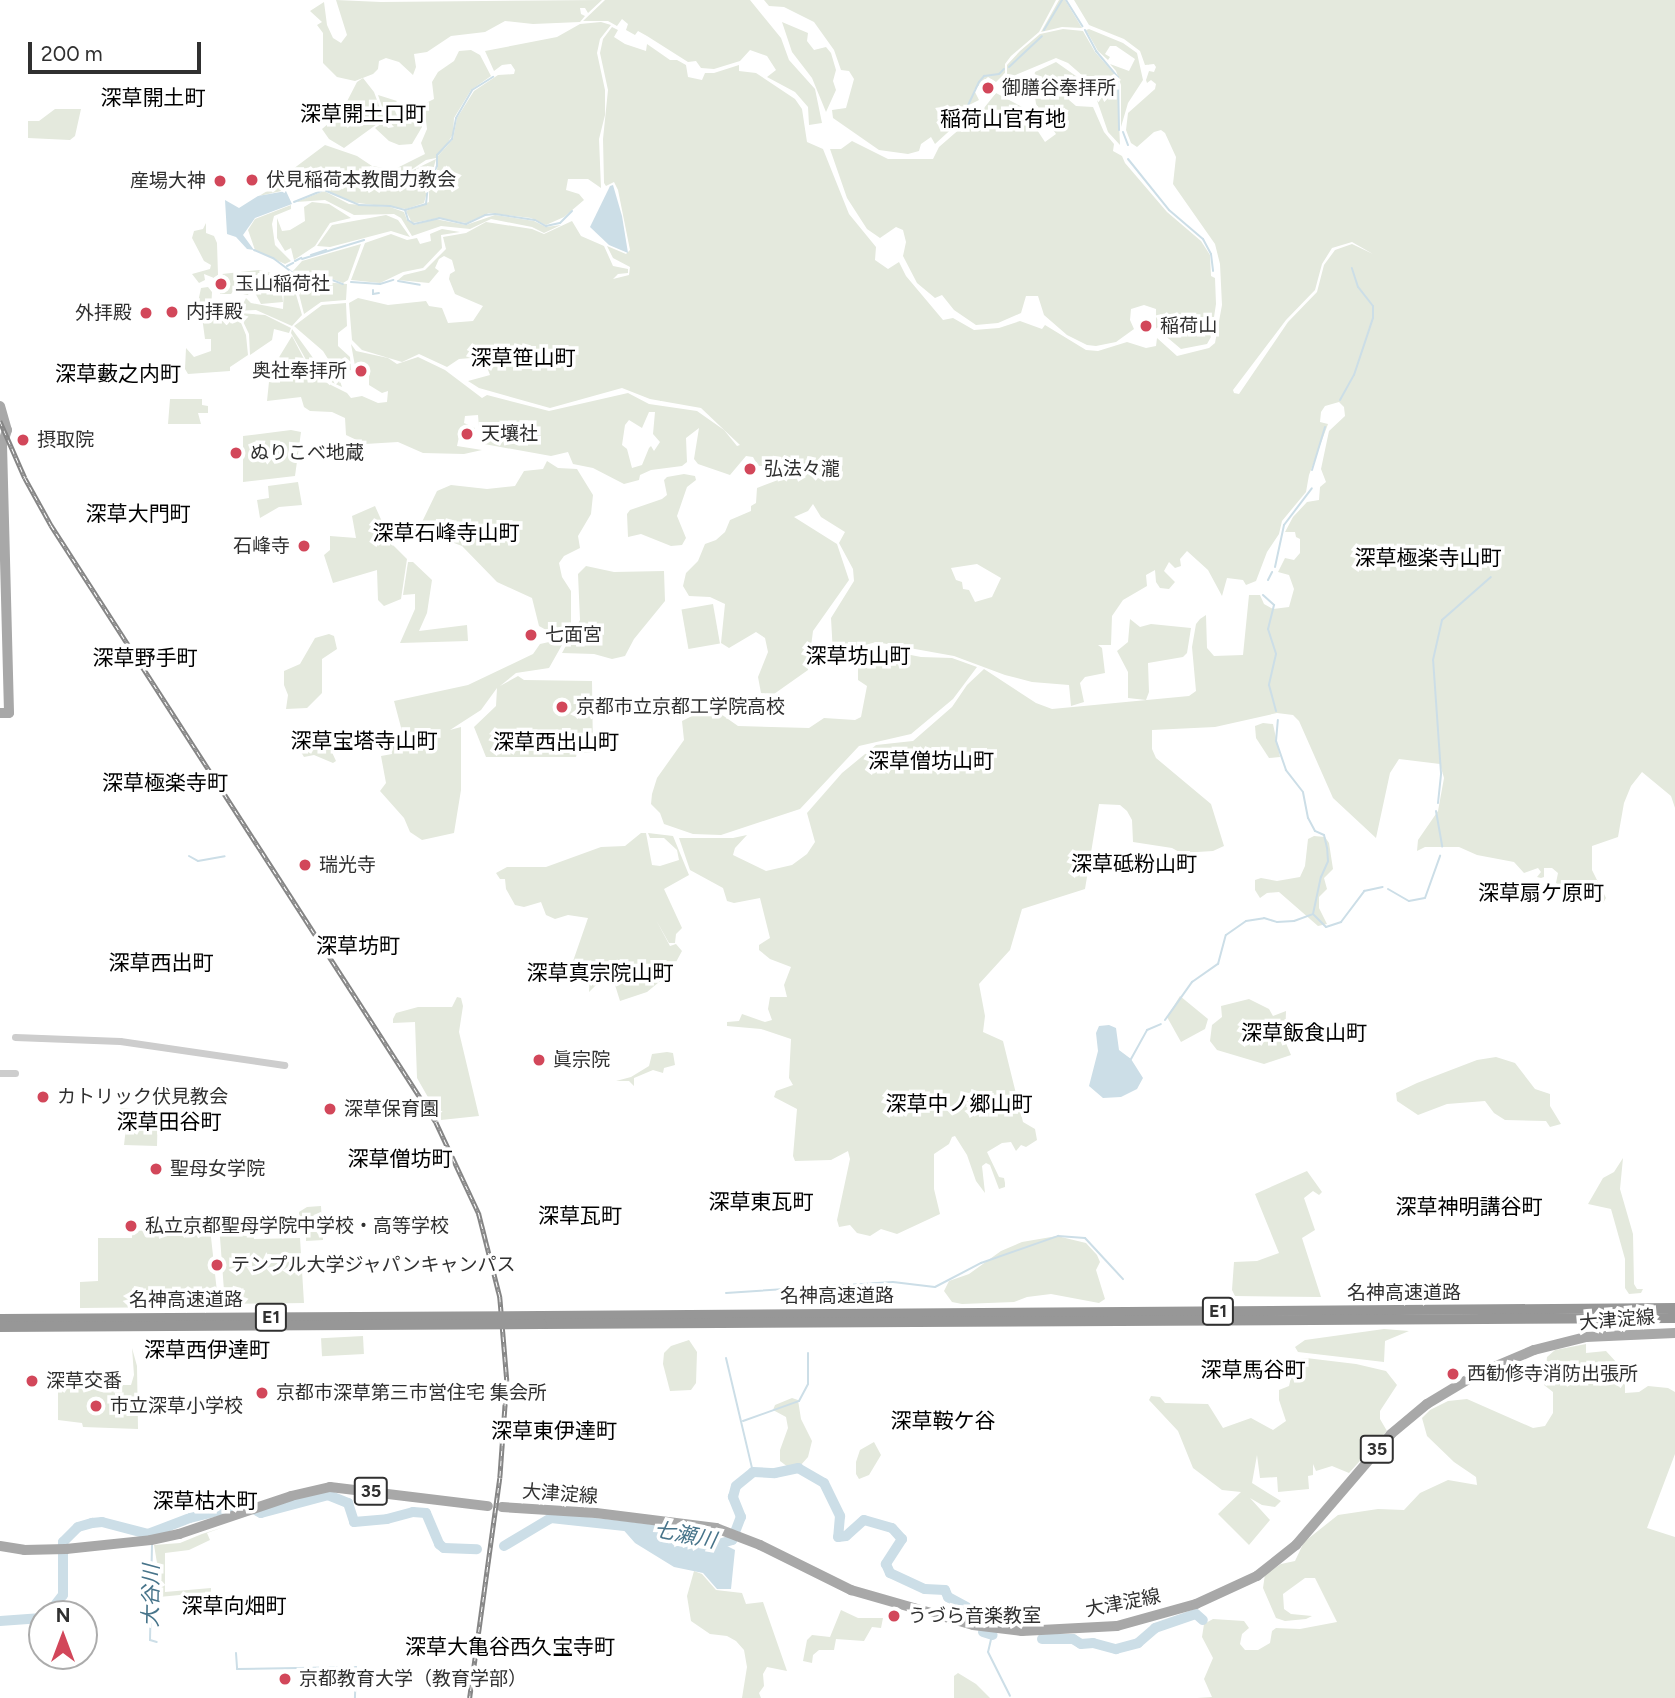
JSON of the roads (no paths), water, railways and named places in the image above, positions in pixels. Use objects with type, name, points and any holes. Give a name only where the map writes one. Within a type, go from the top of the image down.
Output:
[{"type":"highway","name":"名神高速道路","points":[[0,1327],[1675,1308]]},
{"type":"highway","name":"名神高速道路","points":[[0,1319],[1675,1318]]},
{"type":"main road","points":[[0,406],[7,430],[2,445],[6,711]]},
{"type":"main road","name":"大津淀線","points":[[502,1507],[708,1526],[734,1535],[851,1590],[973,1625],[1022,1631],[1122,1625],[1215,1596],[1256,1576],[1280,1559],[1313,1527],[1391,1434],[1427,1404],[1477,1374],[1534,1350],[1586,1337],[1675,1333]]},
{"type":"main road","name":"35","points":[[0,1546],[62,1549],[151,1540],[179,1534],[252,1509],[330,1487],[488,1506]]},
{"type":"street","points":[[15,1037],[120,1041],[284,1065]]},
{"type":"street","points":[[0,1073],[15,1073]]},
{"type":"water","points":[[613,185],[622,216],[628,253],[609,245],[590,227],[610,186]]},
{"type":"water","points":[[286,191],[292,204],[255,218],[243,235],[254,250],[247,249],[236,237],[227,234],[225,200],[239,208],[258,196]]},
{"type":"water","points":[[1109,1025],[1116,1028],[1119,1050],[1131,1059],[1143,1078],[1137,1089],[1121,1097],[1103,1098],[1089,1086],[1098,1051],[1096,1033],[1099,1026]]},
{"type":"water","points":[[621,1521],[692,1529],[715,1539],[724,1538],[727,1546],[735,1550],[731,1589],[717,1589],[703,1573],[674,1567],[635,1543],[620,1526]]},
{"type":"waterway","points":[[1044,30],[1062,0]]},
{"type":"waterway","points":[[1066,0],[1082,26]]},
{"type":"waterway","points":[[1085,30],[1096,51],[1118,77],[1119,130]]},
{"type":"waterway","points":[[1009,67],[1042,36]]},
{"type":"waterway","points":[[964,114],[984,76],[999,74],[1004,69]]},
{"type":"waterway","points":[[294,202],[324,190],[359,205],[390,206],[405,210],[426,204],[428,186],[437,166],[437,155],[452,139],[456,118],[472,90],[493,77]]},
{"type":"waterway","points":[[1123,132],[1128,145]]},
{"type":"waterway","points":[[1128,159],[1169,210],[1203,239],[1211,254],[1213,271]]},
{"type":"waterway","points":[[405,210],[408,220],[414,224],[439,218],[466,224],[485,215],[495,214],[535,220],[546,226],[560,223],[572,211]]},
{"type":"waterway","points":[[302,259],[364,240]]},
{"type":"waterway","points":[[254,250],[273,258],[301,279],[327,278],[343,284]]},
{"type":"waterway","points":[[311,255],[326,250]]},
{"type":"waterway","points":[[295,261],[301,258]]},
{"type":"waterway","points":[[287,266],[293,263]]},
{"type":"waterway","points":[[1340,400],[1354,375],[1373,318],[1373,306],[1358,287],[1352,268]]},
{"type":"waterway","points":[[351,282],[380,284],[393,280]]},
{"type":"waterway","points":[[398,281],[420,285]]},
{"type":"waterway","points":[[373,290],[373,294],[379,293]]},
{"type":"waterway","points":[[1312,470],[1325,427]]},
{"type":"waterway","points":[[1275,567],[1284,525],[1312,488]]},
{"type":"waterway","points":[[1268,580],[1272,572]]},
{"type":"waterway","points":[[1438,803],[1441,773],[1433,660],[1442,620],[1491,577]]},
{"type":"waterway","points":[[1263,595],[1274,605],[1268,629],[1276,654],[1269,685],[1276,711]]},
{"type":"waterway","points":[[1165,1020],[1192,982],[1218,964],[1226,935],[1246,921],[1264,918],[1277,922],[1294,921],[1313,914],[1321,877],[1328,861],[1327,848],[1324,835],[1315,831],[1308,818],[1303,792],[1286,770],[1276,741],[1278,720]]},
{"type":"waterway","points":[[1436,811],[1442,846]]},
{"type":"waterway","points":[[189,856],[198,861],[225,856]]},
{"type":"waterway","points":[[1388,889],[1409,901],[1425,898],[1440,856]]},
{"type":"waterway","points":[[1314,915],[1326,927],[1341,922],[1364,891],[1383,887]]},
{"type":"waterway","points":[[1131,1059],[1147,1030],[1161,1024]]},
{"type":"waterway","points":[[726,1293],[893,1282],[935,1287],[981,1263],[1058,1236],[1085,1238],[1123,1279]]},
{"type":"waterway","points":[[743,1421],[799,1401],[808,1384],[808,1353]]},
{"type":"waterway","points":[[726,1358],[753,1472]]},
{"type":"waterway","name":"七瀬川","points":[[715,1545],[732,1540],[741,1517],[733,1497],[736,1486],[753,1472],[775,1473],[798,1468],[824,1483],[840,1516],[838,1537],[846,1536],[864,1520],[892,1528],[902,1539],[886,1564],[890,1573],[925,1589],[945,1590],[948,1597],[985,1617],[985,1620]]},
{"type":"waterway","name":"七瀬川","points":[[59,1600],[63,1595],[63,1542],[78,1527],[92,1523],[102,1522],[148,1534],[190,1518],[234,1507],[246,1505],[261,1513],[328,1495],[348,1503],[354,1522],[387,1519],[413,1512],[426,1513],[439,1544],[444,1548],[477,1549]]},
{"type":"waterway","name":"七瀬川","points":[[504,1546],[551,1518],[632,1527]]},
{"type":"waterway","name":"大谷川","points":[[152,1545],[150,1640],[157,1642]]},
{"type":"waterway","name":"七瀬川","points":[[1042,1639],[1073,1639],[1081,1644],[1093,1643],[1116,1649],[1138,1643],[1155,1628],[1196,1614],[1203,1620]]},
{"type":"waterway","name":"七瀬川","points":[[0,1621],[28,1619]]},
{"type":"waterway","name":"七瀬川","points":[[983,1632],[993,1635]]},
{"type":"waterway","points":[[992,1635],[988,1652],[1010,1696]]},
{"type":"waterway","name":"大谷川","points":[[236,1653],[237,1669],[356,1667],[355,1698]]},
{"type":"railway","points":[[0,421],[25,478],[51,525],[436,1122],[479,1214],[500,1297],[507,1381],[500,1478],[470,1698]]},
{"type":"place","name":"御膳谷奉拝所","points":[[988,88]]},
{"type":"place","name":"伏見稲荷本教間力教会","points":[[252,180]]},
{"type":"place","name":"産場大神","points":[[220,181]]},
{"type":"place","name":"玉山稲荷社","points":[[221,284]]},
{"type":"place","name":"内拝殿","points":[[172,312]]},
{"type":"place","name":"外拝殿","points":[[146,313]]},
{"type":"place","name":"稲荷山","points":[[1146,326]]},
{"type":"place","name":"奥社奉拝所","points":[[361,371]]},
{"type":"place","name":"天壤社","points":[[467,434]]},
{"type":"place","name":"摂取院","points":[[23,440]]},
{"type":"place","name":"ぬりこべ地蔵","points":[[236,453]]},
{"type":"place","name":"弘法々瀧","points":[[750,469]]},
{"type":"place","name":"石峰寺","points":[[304,546]]},
{"type":"place","name":"七面宮","points":[[531,635]]},
{"type":"place","name":"京都市立京都工学院高校","points":[[562,707]]},
{"type":"place","name":"瑞光寺","points":[[305,865]]},
{"type":"place","name":"眞宗院","points":[[539,1060]]},
{"type":"place","name":"カトリック伏見教会","points":[[43,1097]]},
{"type":"place","name":"深草保育園","points":[[330,1109]]},
{"type":"place","name":"聖母女学院","points":[[156,1169]]},
{"type":"place","name":"私立京都聖母学院中学校・高等学校","points":[[131,1226]]},
{"type":"place","name":"テンプル大学ジャパンキャンパス","points":[[217,1265]]},
{"type":"place","name":"西勧修寺消防出張所","points":[[1453,1374]]},
{"type":"place","name":"深草交番","points":[[32,1381]]},
{"type":"place","name":"京都市深草第三市営住宅 集会所","points":[[262,1393]]},
{"type":"place","name":"市立深草小学校","points":[[96,1406]]},
{"type":"place","name":"うづら音楽教室","points":[[894,1616]]},
{"type":"place","name":"京都教育大学（教育学部）","points":[[285,1679]]},
{"type":"district","name":"深草開土町","points":[[153,98]]},
{"type":"district","name":"深草開土口町","points":[[363,114]]},
{"type":"district","name":"稲荷山官有地","points":[[1003,119]]},
{"type":"district","name":"深草笹山町","points":[[523,358]]},
{"type":"district","name":"深草藪之内町","points":[[118,374]]},
{"type":"district","name":"深草大門町","points":[[138,514]]},
{"type":"district","name":"深草石峰寺山町","points":[[446,533]]},
{"type":"district","name":"深草極楽寺山町","points":[[1428,558]]},
{"type":"district","name":"深草坊山町","points":[[858,656]]},
{"type":"district","name":"深草野手町","points":[[145,658]]},
{"type":"district","name":"深草宝塔寺山町","points":[[364,741]]},
{"type":"district","name":"深草西出山町","points":[[556,742]]},
{"type":"district","name":"深草僧坊山町","points":[[931,761]]},
{"type":"district","name":"深草極楽寺町","points":[[165,783]]},
{"type":"district","name":"深草砥粉山町","points":[[1134,864]]},
{"type":"district","name":"深草扇ケ原町","points":[[1541,893]]},
{"type":"district","name":"深草坊町","points":[[358,946]]},
{"type":"district","name":"深草西出町","points":[[161,963]]},
{"type":"district","name":"深草真宗院山町","points":[[600,973]]},
{"type":"district","name":"深草飯食山町","points":[[1304,1033]]},
{"type":"district","name":"深草中ノ郷山町","points":[[959,1104]]},
{"type":"district","name":"深草田谷町","points":[[169,1122]]},
{"type":"district","name":"深草僧坊町","points":[[400,1159]]},
{"type":"district","name":"深草東瓦町","points":[[761,1202]]},
{"type":"district","name":"深草神明講谷町","points":[[1469,1207]]},
{"type":"district","name":"深草瓦町","points":[[580,1216]]},
{"type":"district","name":"深草西伊達町","points":[[207,1350]]},
{"type":"district","name":"深草馬谷町","points":[[1253,1370]]},
{"type":"district","name":"深草鞍ケ谷","points":[[943,1421]]},
{"type":"district","name":"深草東伊達町","points":[[554,1431]]},
{"type":"district","name":"深草枯木町","points":[[205,1501]]},
{"type":"district","name":"深草向畑町","points":[[234,1606]]},
{"type":"district","name":"深草大亀谷西久宝寺町","points":[[510,1647]]}]
